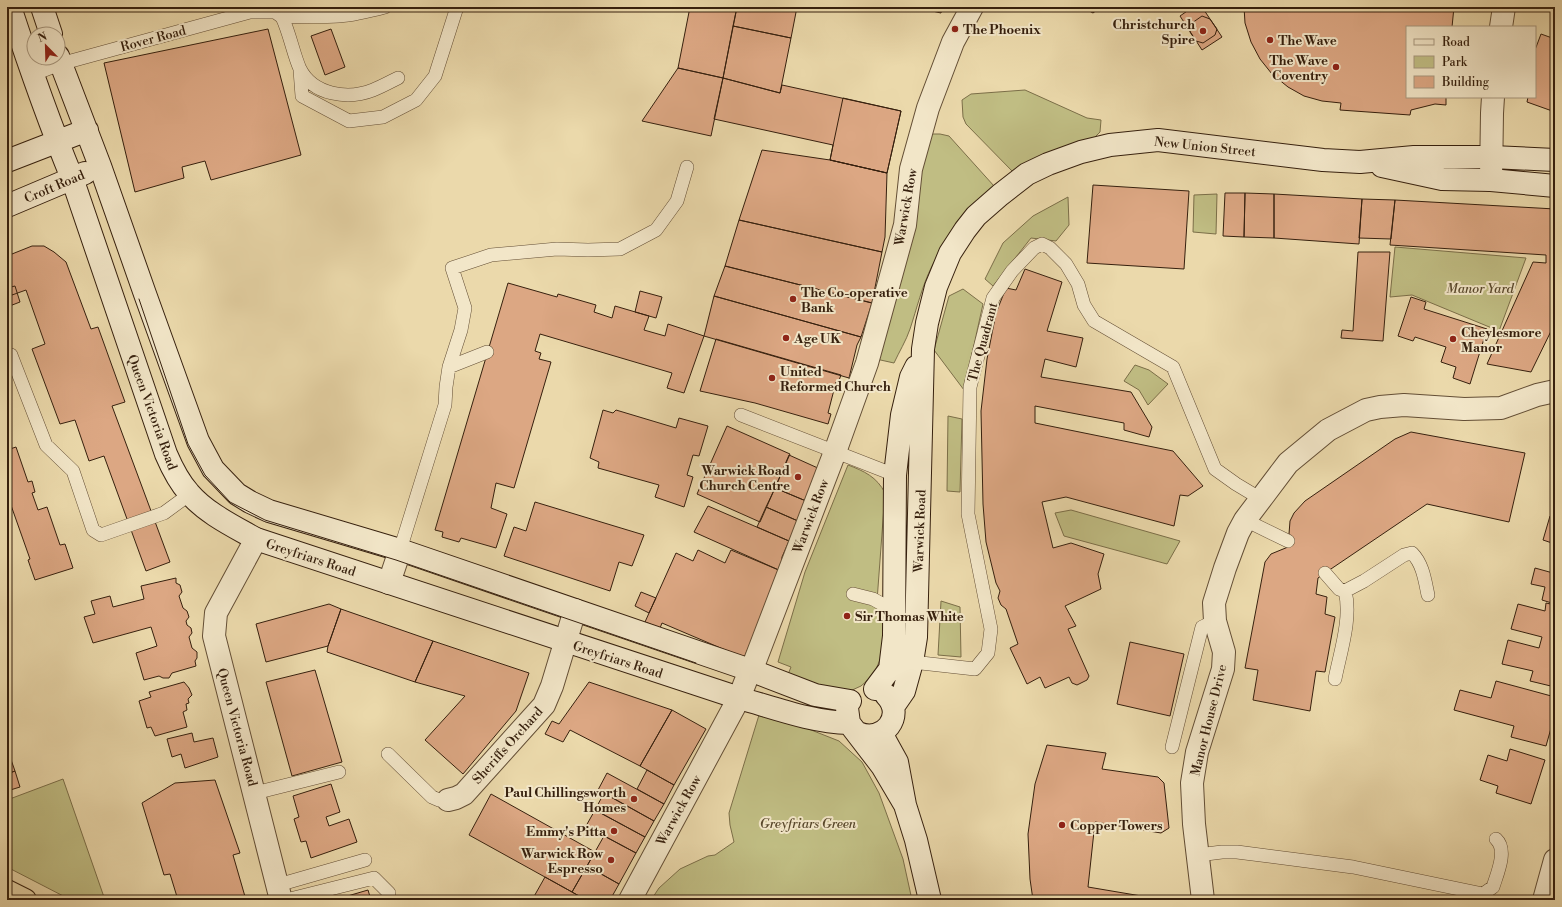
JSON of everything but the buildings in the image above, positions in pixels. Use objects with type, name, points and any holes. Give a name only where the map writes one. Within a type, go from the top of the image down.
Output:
[{"type":"highway","points":[[7,891],[25,900]]},
{"type":"street","name":"Queen Victoria Road","points":[[10,7],[32,75],[72,178],[166,454],[176,475],[190,494],[208,510],[256,539],[216,613],[214,636],[282,895]]},
{"type":"street","points":[[42,7],[48,26]]},
{"type":"street","name":"Warwick Row","points":[[630,900],[738,698],[755,661],[835,452],[867,363],[905,225],[911,169],[928,108],[953,42],[972,7]]},
{"type":"street","points":[[1501,26],[1504,7]]},
{"type":"street","points":[[61,66],[87,130],[198,441],[213,469],[237,494],[269,511],[400,550],[750,670],[815,695],[850,701]]},
{"type":"street","points":[[1491,180],[1493,98]]},
{"type":"street","points":[[7,162],[87,130]]},
{"type":"street","name":"New Union Street","points":[[1010,186],[1027,174],[1048,164],[1081,152],[1110,145],[1158,140],[1323,160],[1360,162],[1414,157],[1492,157],[1555,160]]},
{"type":"street","name":"New Union Street","points":[[1360,162],[1442,179],[1491,180],[1555,186]]},
{"type":"street","name":"Croft Road","points":[[7,206],[100,166]]},
{"type":"street","name":"Warwick Road","points":[[881,733],[890,726],[894,713],[893,707],[904,691],[912,662],[916,629],[923,349],[927,323],[936,287],[950,253],[976,216],[1010,186]]},
{"type":"street","name":"Warwick Road","points":[[875,689],[890,669],[894,636],[895,475],[902,415],[911,377],[923,349]]},
{"type":"street","name":"Manor House Drive","points":[[1203,900],[1192,783],[1197,752],[1223,669],[1224,652],[1215,621],[1214,603],[1238,533],[1245,520],[1288,462],[1328,430],[1366,410],[1380,407],[1404,406],[1464,409],[1501,408],[1555,391]]},
{"type":"street","name":"Greyfriars Road","points":[[256,539],[738,698],[812,719],[833,722],[854,728]]},
{"type":"street","points":[[389,583],[400,550]]},
{"type":"street","name":"Sheriffs Orchard","points":[[448,800],[464,794],[544,705],[552,686],[575,610]]},
{"type":"street","points":[[893,707],[888,697],[884,693],[875,689],[863,690],[850,701],[847,712],[854,728],[882,766],[905,805]]},
{"type":"street","points":[[854,728],[869,736],[881,733],[898,762],[905,805],[916,840],[930,900]]},
{"type":"street","points":[[1544,900],[1555,860]]},
{"type":"lane","name":"Rover Road","points":[[66,58],[250,12],[339,16],[385,7]]},
{"type":"lane","points":[[279,14],[288,29],[300,70],[302,96],[348,121],[383,117],[416,100],[435,76],[457,7]]},
{"type":"lane","name":"Rover Road","points":[[32,75],[48,66]]},
{"type":"lane","points":[[300,70],[311,84],[329,93],[350,95],[373,91],[398,78]]},
{"type":"lane","points":[[400,550],[444,405],[449,367],[465,308],[452,268],[491,256],[557,249],[620,249],[656,230],[677,201],[687,167]]},
{"type":"lane","name":"The Quadrant","points":[[912,662],[975,669],[988,653],[991,629],[968,514],[970,387],[993,298],[1012,271],[1034,248],[1042,244],[1050,248],[1066,264],[1078,284],[1084,305],[1094,321],[1172,367],[1215,470],[1261,499]]},
{"type":"lane","points":[[449,367],[487,352]]},
{"type":"lane","points":[[7,357],[11,355],[46,445],[72,471],[93,530],[101,535],[164,512],[190,494]]},
{"type":"lane","points":[[740,415],[895,475]]},
{"type":"lane","points":[[1245,520],[1288,541]]},
{"type":"lane","points":[[1325,573],[1339,589],[1345,591],[1364,581],[1408,553],[1412,553],[1416,557],[1425,578],[1428,595]]},
{"type":"lane","points":[[1335,679],[1346,623],[1347,600],[1345,591]]},
{"type":"lane","points":[[853,594],[873,599],[882,604],[894,604]]},
{"type":"lane","points":[[1172,747],[1202,626],[1215,621]]},
{"type":"lane","points":[[388,754],[432,797],[439,800],[448,800]]},
{"type":"lane","points":[[255,793],[339,772]]},
{"type":"lane","points":[[1198,855],[1237,852],[1354,867],[1483,894],[1493,888],[1502,852],[1500,843],[1496,839]]},
{"type":"lane","points":[[282,895],[364,860]]},
{"type":"lane","points":[[282,895],[374,878],[389,893]]},
{"type":"green space","points":[[1025,90],[1087,118],[1101,120],[1100,132],[1094,138],[1013,172],[966,124],[963,117],[962,100],[971,94]]},
{"type":"green space","points":[[932,134],[949,136],[994,186],[959,223],[944,244],[925,281],[908,333],[894,363],[876,359],[918,170],[928,137]]},
{"type":"green space","points":[[1217,194],[1216,234],[1193,232],[1194,195]]},
{"type":"green space","points":[[1068,197],[1069,225],[1056,241],[1031,238],[993,286],[985,279],[1003,243],[1033,216]]},
{"type":"green space","name":"Manor Yard","points":[[1395,247],[1526,258],[1499,331],[1412,295],[1390,297]]},
{"type":"green space","points":[[963,289],[983,304],[964,390],[934,350],[949,296]]},
{"type":"green space","points":[[1135,365],[1149,370],[1168,384],[1148,405],[1139,390],[1124,381]]},
{"type":"green space","points":[[948,416],[962,419],[960,492],[947,491]]},
{"type":"green space","points":[[848,465],[870,475],[882,487],[885,493],[877,601],[887,607],[882,655],[876,669],[869,679],[861,686],[850,691],[785,682],[791,667],[778,662],[805,572]]},
{"type":"green space","points":[[1071,510],[1180,541],[1167,564],[1064,536],[1055,513]]},
{"type":"green space","points":[[941,601],[960,607],[961,657],[938,655]]},
{"type":"green space","name":"Greyfriars Green","points":[[759,715],[801,726],[839,741],[862,762],[879,793],[903,859],[912,900],[651,900],[659,888],[680,869],[708,856],[715,855],[734,842],[729,813]]},
{"type":"green space","points":[[63,779],[105,900],[71,900],[7,867],[7,800]]},
{"type":"tram line","points":[[139,299],[188,444],[205,475],[230,502],[265,520],[396,560],[696,663]]},
{"type":"place","name":"The Phoenix","points":[[955,29]]},
{"type":"place","name":"Christchurch Spire","points":[[1203,31]]},
{"type":"place","name":"The Wave","points":[[1270,40]]},
{"type":"place","name":"The Wave Coventry","points":[[1336,67]]},
{"type":"place","name":"The Co-operative Bank","points":[[793,299]]},
{"type":"place","name":"Age UK","points":[[786,338]]},
{"type":"place","name":"Cheylesmore Manor","points":[[1453,339]]},
{"type":"place","name":"United Reformed Church","points":[[772,378]]},
{"type":"place","name":"Warwick Road Church Centre","points":[[798,477]]},
{"type":"place","name":"Sir Thomas White","points":[[847,616]]},
{"type":"place","name":"Paul Chillingsworth Homes","points":[[634,799]]},
{"type":"place","name":"Copper Towers","points":[[1062,825]]},
{"type":"place","name":"Emmy's Pitta","points":[[614,831]]},
{"type":"place","name":"Warwick Row Espresso","points":[[611,860]]}]
